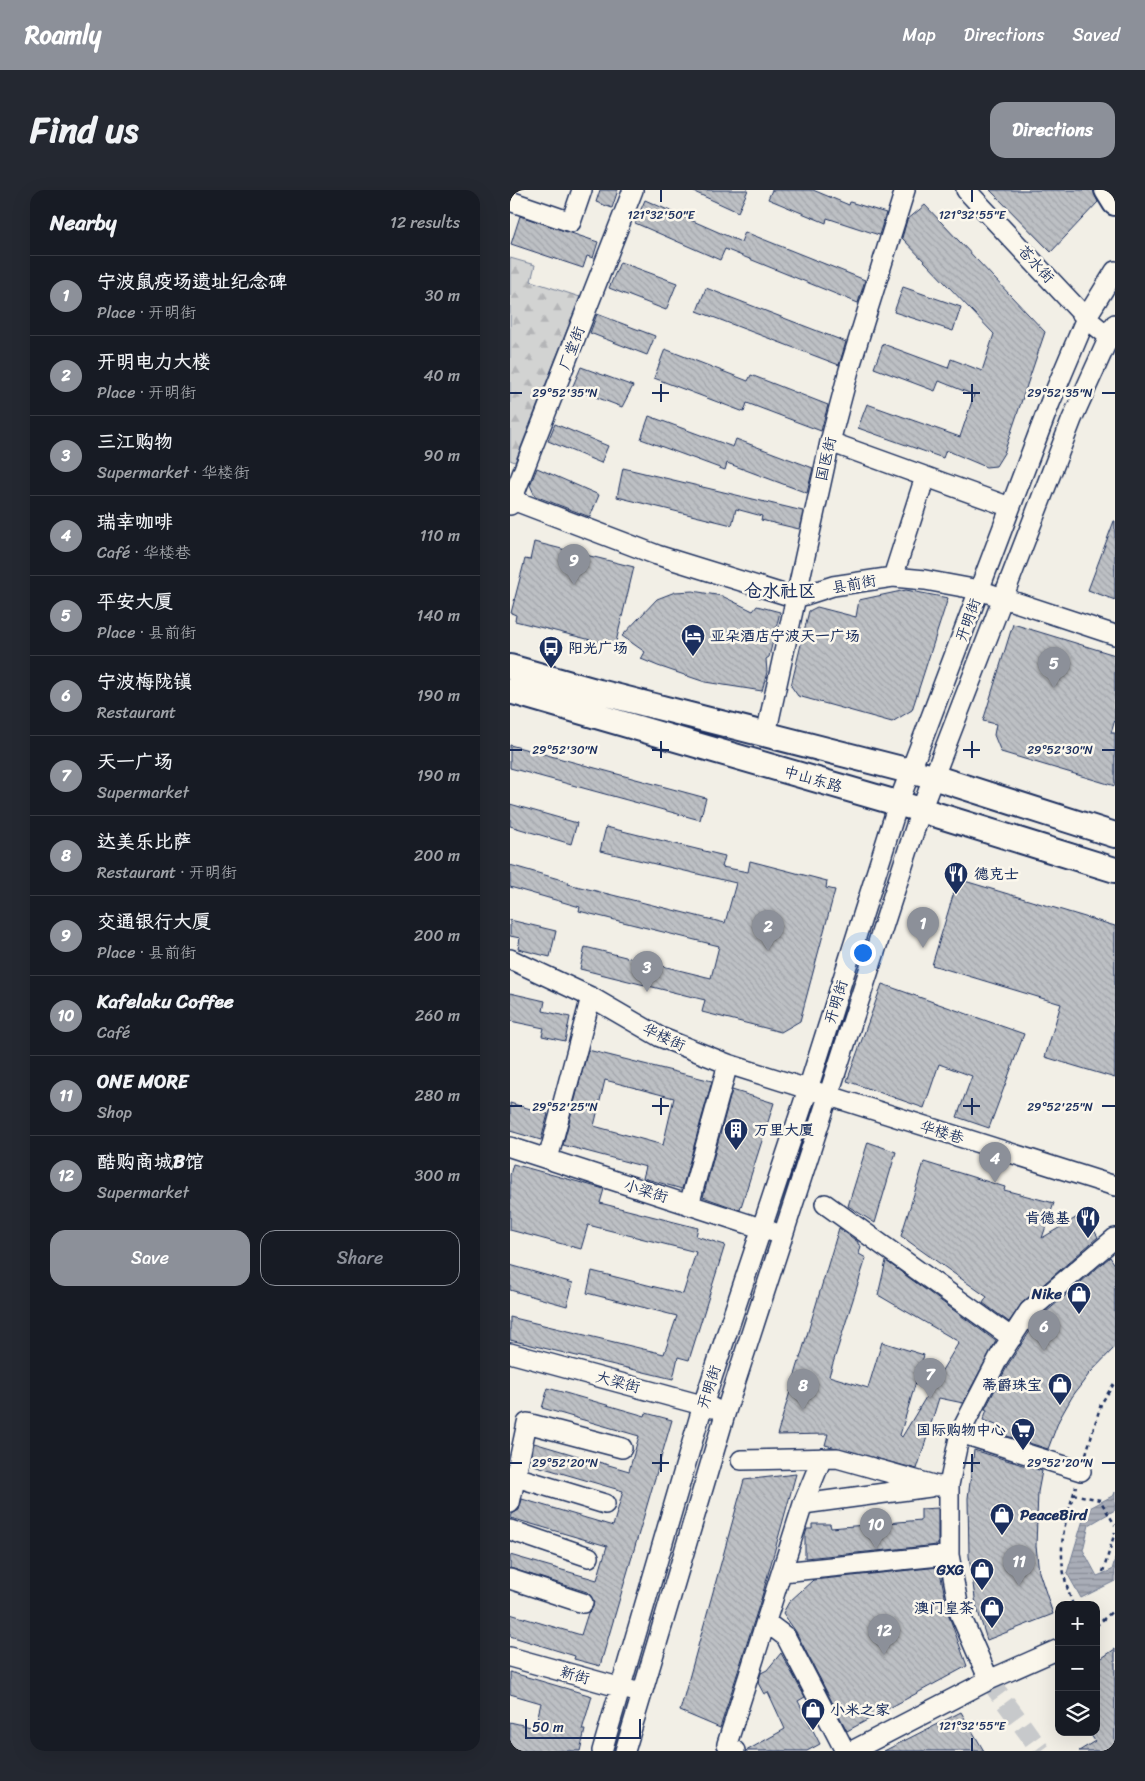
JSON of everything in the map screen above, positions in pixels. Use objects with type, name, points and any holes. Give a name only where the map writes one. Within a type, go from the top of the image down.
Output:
[{"type":"main road","points":[[1107,190],[1115,203]]},
{"type":"main road","name":"中山东路","points":[[510,667],[589,690],[922,775],[1115,835]]},
{"type":"main road","name":"中山东路","points":[[510,691],[909,807],[1115,870]]},
{"type":"street","points":[[510,201],[571,222],[582,190]]},
{"type":"street","name":"厂堂街","points":[[510,500],[634,190]]},
{"type":"street","name":"国医街","points":[[766,734],[830,442],[849,370],[905,190]]},
{"type":"street","name":"苍水街","points":[[966,190],[1086,318],[1113,337]]},
{"type":"street","name":"开明街","points":[[922,775],[979,590],[1010,507],[1050,403],[1086,318],[1115,271]]},
{"type":"street","name":"开明街","points":[[602,1751],[703,1404],[808,1089],[909,807],[1003,597],[1088,382],[1113,337]]},
{"type":"street","points":[[830,442],[1010,507]]},
{"type":"street","points":[[893,577],[924,477]]},
{"type":"street","points":[[510,500],[657,555],[796,598]]},
{"type":"street","name":"县前街","points":[[796,598],[833,586],[893,577],[925,580],[979,590],[1115,635]]},
{"type":"street","name":"开明街","points":[[625,1751],[726,1411],[827,1096],[909,807]]},
{"type":"street","name":"华楼街","points":[[510,959],[591,998],[660,1037],[728,1064],[827,1096]]},
{"type":"street","points":[[548,1159],[591,998]]},
{"type":"street","points":[[689,1205],[728,1064]]},
{"type":"street","name":"华楼巷","points":[[827,1096],[1115,1186]]},
{"type":"street","name":"小梁街","points":[[510,1147],[783,1235]]},
{"type":"street","points":[[824,1204],[1012,1338]]},
{"type":"street","points":[[989,1680],[960,1614],[949,1555],[943,1486],[960,1433],[985,1382],[1029,1311],[1115,1238]]},
{"type":"street","name":"大梁街","points":[[510,1353],[726,1411]]},
{"type":"street","points":[[510,1503],[527,1423],[622,1448]]},
{"type":"street","points":[[960,1433],[1081,1471]]},
{"type":"street","points":[[736,1751],[727,1744],[803,1504],[822,1458]]},
{"type":"street","points":[[740,1460],[837,1458],[943,1486]]},
{"type":"street","points":[[516,1477],[605,1504]]},
{"type":"street","points":[[803,1504],[943,1486]]},
{"type":"street","points":[[510,1530],[589,1557]]},
{"type":"street","points":[[782,1572],[949,1555]]},
{"type":"street","points":[[510,1579],[583,1603]]},
{"type":"street","points":[[766,1622],[786,1637],[845,1751]]},
{"type":"street","points":[[852,1751],[989,1680],[1055,1651]]},
{"type":"street","name":"新街","points":[[510,1657],[641,1693]]},
{"type":"path","points":[[1072,1601],[1063,1578],[1063,1531],[1101,1404],[1115,1382]]},
{"type":"path","points":[[1073,1494],[1100,1500],[1115,1524]]},
{"type":"path","points":[[1103,1572],[1115,1532]]},
{"type":"path","points":[[1110,1547],[1115,1548]]},
{"type":"path","points":[[1100,1622],[1115,1609]]},
{"type":"green space","points":[[510,258],[535,265],[531,281],[580,297],[515,462],[510,460]]},
{"type":"shaded area","points":[[1115,1492],[1115,1510],[1089,1525],[1083,1550],[1097,1576],[1112,1570],[1115,1559],[1115,1581],[1081,1598],[1067,1573],[1086,1510],[1114,1495]]},
{"type":"building","points":[[600,190],[618,190],[612,208],[596,202]]},
{"type":"building","points":[[690,190],[748,190],[738,212]]},
{"type":"building","points":[[772,190],[813,190],[849,205],[850,202],[886,213],[879,235],[827,218],[826,223],[768,199]]},
{"type":"building","points":[[990,190],[1093,190],[1098,202],[1051,252]]},
{"type":"building","points":[[645,200],[741,242],[745,232],[865,280],[858,303],[725,249],[720,260],[635,223]]},
{"type":"building","points":[[925,205],[1045,332],[1004,453],[996,466],[986,467],[946,450],[943,458],[858,428],[867,404],[960,437],[974,395],[939,381],[935,391],[874,368],[883,344],[948,368],[951,359],[982,371],[994,334],[902,238],[907,220]]},
{"type":"building","points":[[520,216],[598,242],[593,258],[587,256],[583,268],[511,244]]},
{"type":"building","points":[[620,262],[677,283],[666,310],[609,288]]},
{"type":"building","points":[[903,287],[961,307],[953,331],[894,312]]},
{"type":"building","points":[[706,288],[846,342],[839,365],[697,311]]},
{"type":"building","points":[[597,314],[655,336],[647,355],[590,333]]},
{"type":"building","points":[[665,349],[748,381],[751,375],[828,405],[821,431],[747,403],[744,412],[654,378]]},
{"type":"building","points":[[581,367],[633,386],[622,407],[572,388]]},
{"type":"building","points":[[649,416],[733,447],[736,439],[813,468],[807,493],[727,463],[725,470],[641,439]]},
{"type":"building","points":[[555,424],[608,446],[601,463],[548,441]]},
{"type":"building","points":[[537,468],[599,495],[590,517],[535,496],[530,485]]},
{"type":"building","points":[[623,468],[803,511],[799,529],[761,520],[762,516],[736,509],[732,525],[617,497]]},
{"type":"building","points":[[1115,521],[1115,600],[1088,590]]},
{"type":"building","points":[[534,542],[634,567],[615,646],[515,621],[516,615],[511,613],[525,559],[530,560]]},
{"type":"building","points":[[906,590],[948,598],[912,710],[892,722],[798,696],[791,686],[809,611],[817,607],[856,617],[859,600]]},
{"type":"building","points":[[693,591],[722,596],[753,611],[757,606],[780,612],[769,657],[766,659],[767,672],[762,691],[705,682],[658,666],[641,659],[645,652],[622,636],[657,599],[675,592]]},
{"type":"building","points":[[1013,624],[1115,655],[1115,720],[1111,733],[1115,733],[1115,786],[1001,752],[994,735],[996,724],[983,721]]},
{"type":"building","points":[[510,745],[706,798],[700,820],[510,768]]},
{"type":"building","points":[[510,804],[577,823],[571,844],[510,826]]},
{"type":"building","points":[[606,827],[725,856],[722,867],[748,872],[750,861],[827,881],[826,888],[835,890],[800,1021],[781,1032],[702,1012],[705,1000],[580,969],[585,947],[711,978],[719,946],[579,911],[580,907],[510,887],[510,865],[569,882],[568,884],[725,923],[736,883],[600,851]]},
{"type":"building","points":[[958,879],[1115,926],[1115,1078],[1045,1057],[1061,1004],[932,965]]},
{"type":"building","points":[[510,920],[556,931],[550,957],[518,949],[520,938],[510,936]]},
{"type":"building","points":[[882,984],[1024,1034],[989,1128],[957,1117],[972,1076],[939,1064],[924,1108],[847,1081]]},
{"type":"building","points":[[510,993],[545,1001],[543,1011],[570,1017],[565,1041],[542,1036],[544,1028],[510,1021]]},
{"type":"building","points":[[588,1050],[712,1081],[682,1189],[643,1178],[646,1167],[563,1145]],"holes":[[[605,1080],[674,1098],[663,1145],[594,1126]]]},
{"type":"building","name":"万里大厦","points":[[732,1090],[774,1103],[740,1210],[703,1197]]},
{"type":"building","points":[[510,1103],[548,1114],[541,1140],[510,1131]]},
{"type":"building","points":[[868,1142],[896,1152],[875,1223],[848,1206]]},
{"type":"building","points":[[924,1162],[1005,1187],[1004,1190],[1054,1203],[1042,1238],[1084,1213],[1098,1237],[1022,1303],[1009,1322],[983,1303],[987,1297],[901,1236]]},
{"type":"building","points":[[513,1164],[604,1189],[600,1203],[698,1228],[696,1236],[725,1245],[689,1360],[678,1357],[673,1379],[510,1340],[510,1317],[664,1354],[677,1316],[587,1293],[592,1271],[683,1294],[696,1252],[588,1225],[581,1249],[510,1230],[510,1175]]},
{"type":"building","points":[[839,1228],[858,1242],[861,1246],[859,1254],[866,1258],[829,1376],[868,1388],[882,1342],[924,1355],[900,1435],[902,1437],[959,1342],[878,1295],[886,1261],[996,1341],[963,1403],[939,1398],[917,1469],[825,1445],[828,1434],[777,1435]]},
{"type":"building","points":[[1110,1257],[1115,1265],[1115,1347],[1089,1374],[1072,1397],[1059,1420],[1048,1449],[1004,1435],[1006,1429],[983,1420],[987,1410],[985,1409],[1009,1363],[1038,1319]]},
{"type":"building","points":[[510,1265],[573,1283],[567,1306],[510,1290]]},
{"type":"building","points":[[548,1388],[645,1416],[646,1413],[672,1420],[600,1666],[574,1659],[575,1656],[510,1636],[510,1614],[581,1635],[594,1601],[587,1592],[510,1568],[510,1555],[597,1580],[607,1546],[511,1518],[512,1514],[519,1510],[522,1499],[613,1526],[623,1491],[530,1464],[534,1443],[629,1471],[639,1436],[542,1408]]},
{"type":"building","points":[[974,1450],[1042,1471],[1038,1492],[1036,1546],[1039,1572],[1053,1614],[987,1640],[976,1605],[969,1556],[968,1498]]},
{"type":"building","points":[[796,1474],[762,1596],[720,1728],[680,1711],[744,1480]]},
{"type":"building","points":[[938,1508],[938,1545],[805,1558],[805,1536],[807,1529],[812,1529],[812,1524],[830,1524],[831,1528],[921,1520],[921,1509]]},
{"type":"building","points":[[939,1567],[949,1616],[967,1666],[847,1731],[796,1632],[783,1613],[789,1602],[813,1580]]},
{"type":"building","points":[[1115,1649],[1115,1751],[1079,1751],[1095,1741],[1092,1736],[1100,1736],[1100,1659]]},
{"type":"building","points":[[781,1653],[805,1697],[798,1701],[820,1744],[807,1751],[746,1751],[785,1729],[768,1692],[764,1694],[758,1683],[761,1673],[767,1670]]},
{"type":"building","points":[[510,1672],[592,1696],[582,1730],[585,1730],[580,1751],[510,1751],[510,1722],[535,1728],[541,1703],[510,1694]]},
{"type":"building","points":[[961,1712],[984,1751],[884,1751]]},
{"type":"tunnel","points":[[989,1680],[1041,1751]]},
{"type":"place","name":"交通银行大厦","points":[[574,585]]},
{"type":"place","name":"亚朵酒店宁波天一广场","points":[[693,657]]},
{"type":"place","name":"阳光广场","points":[[551,669]]},
{"type":"place","name":"平安大厦","points":[[1054,688]]},
{"type":"place","name":"德克士","points":[[956,895]]},
{"type":"place","name":"宁波鼠疫场遗址纪念碑","points":[[923,948]]},
{"type":"place","name":"开明电力大楼","points":[[768,951]]},
{"type":"place","name":"三江购物","points":[[647,992]]},
{"type":"place","name":"万里大厦","points":[[736,1151]]},
{"type":"place","name":"瑞幸咖啡","points":[[995,1183]]},
{"type":"place","name":"肯德基","points":[[1088,1239]]},
{"type":"place","name":"Nike","points":[[1079,1315]]},
{"type":"place","name":"宁波梅陇镇","points":[[1044,1351]]},
{"type":"place","name":"天一广场","points":[[930,1399]]},
{"type":"place","name":"蒂爵珠宝","points":[[1060,1406]]},
{"type":"place","name":"达美乐比萨","points":[[803,1410]]},
{"type":"place","name":"国际购物中心","points":[[1023,1451]]},
{"type":"place","name":"PeaceBird","points":[[1002,1536]]},
{"type":"place","name":"Kafelaku Coffee","points":[[876,1549]]},
{"type":"place","name":"ONE MORE","points":[[1019,1586]]},
{"type":"place","name":"GXG","points":[[982,1591]]},
{"type":"place","name":"澳门皇茶","points":[[992,1629]]},
{"type":"place","name":"酷购商城B馆","points":[[884,1655]]},
{"type":"place","name":"小米之家","points":[[813,1731]]},
{"type":"district","name":"仓水社区","points":[[780,591]]}]
